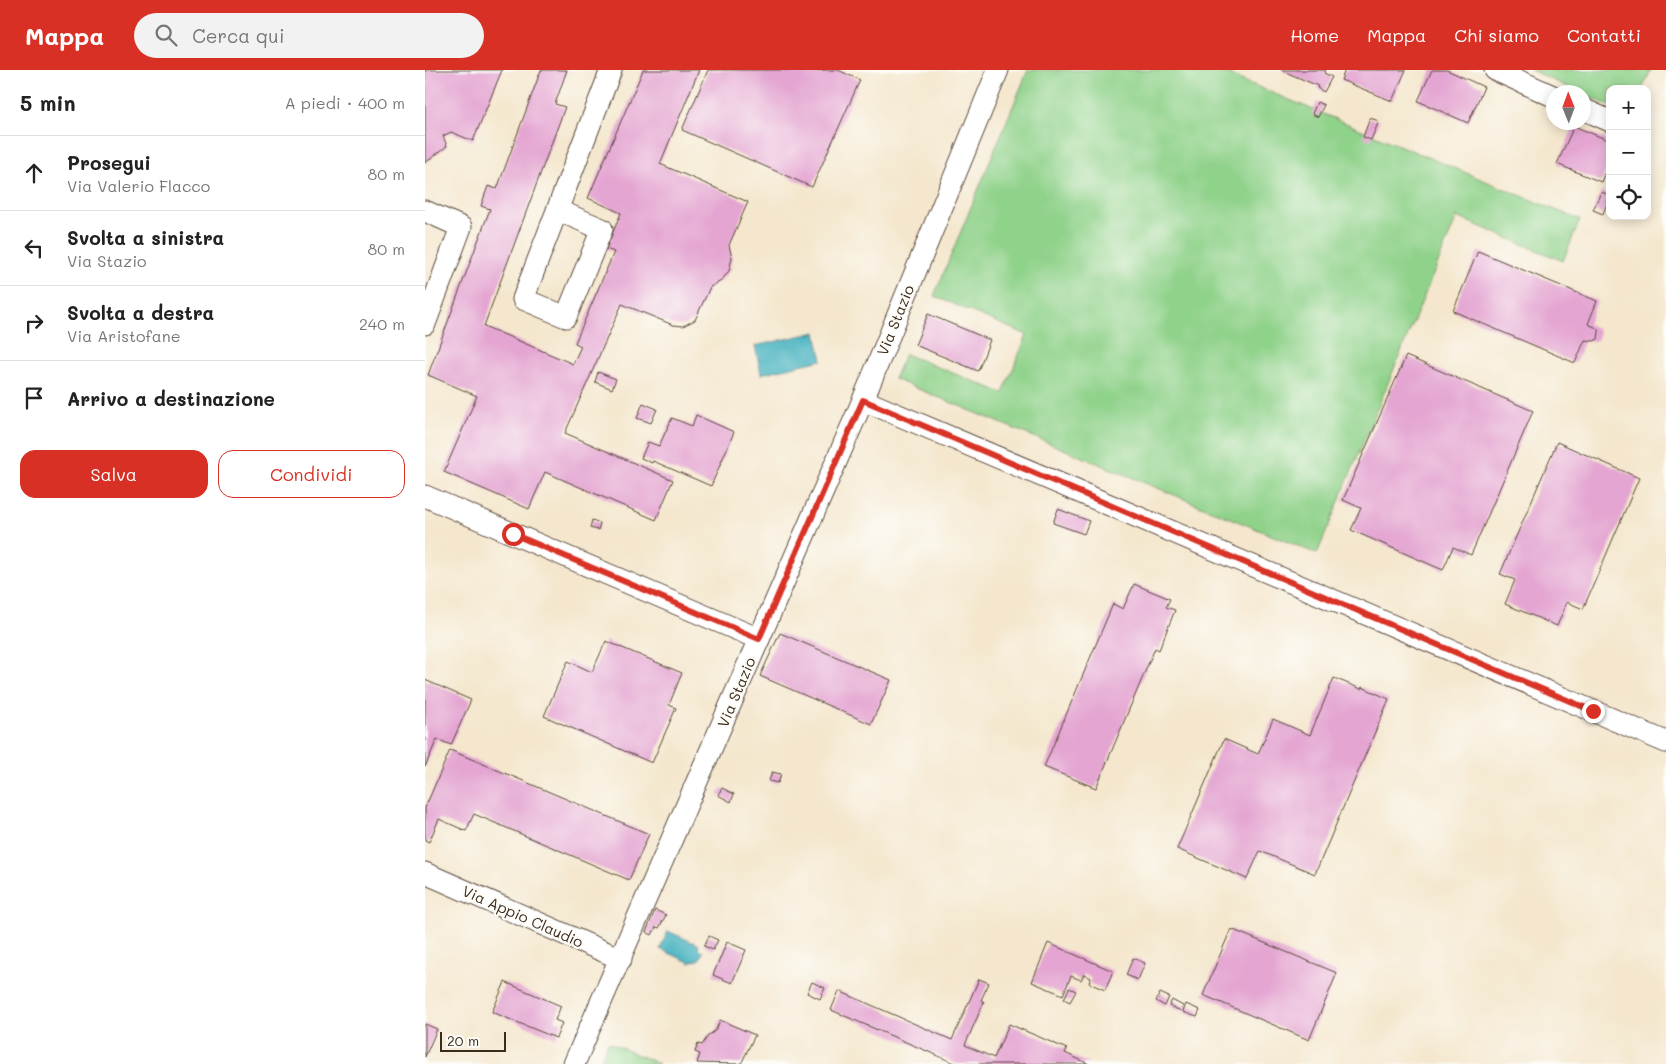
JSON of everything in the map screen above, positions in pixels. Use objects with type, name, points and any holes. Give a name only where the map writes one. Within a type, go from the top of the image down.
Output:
[{"type":"street","points":[[557,210],[602,229],[566,317],[523,299],[557,210],[611,70]]},
{"type":"street","name":"Via Stazio","points":[[574,1064],[863,400],[998,70]]},
{"type":"street","points":[[1495,70],[1546,93]]},
{"type":"street","points":[[1591,113],[1606,119]]},
{"type":"street","points":[[425,211],[461,227],[425,324]]},
{"type":"street","points":[[863,400],[1666,742]]},
{"type":"street","points":[[425,496],[759,639]]},
{"type":"street","name":"Via Appio Claudio","points":[[425,873],[621,959]]},
{"type":"green space","points":[[1028,70],[1217,70],[1580,220],[1563,261],[1457,217],[1317,554],[894,379],[905,354],[1003,393],[1027,335],[934,296]]},
{"type":"green space","points":[[1530,70],[1651,70],[1644,85],[1606,85],[1606,104],[1591,97],[1591,85],[1563,85]]},
{"type":"green space","points":[[608,1042],[659,1064],[599,1064]]},
{"type":"water","points":[[816,332],[822,360],[761,374],[755,346]]},
{"type":"water","points":[[668,931],[699,945],[698,948],[703,952],[699,960],[691,963],[660,949]]},
{"type":"building","points":[[425,70],[502,70],[473,141],[451,132],[443,136],[447,146],[425,163]]},
{"type":"building","points":[[541,70],[567,70],[555,104],[565,107],[484,326],[573,364],[581,346],[575,343],[614,252],[606,249],[621,213],[588,198],[643,70],[699,70],[660,164],[748,202],[729,245],[732,258],[729,271],[721,281],[710,287],[695,320],[683,326],[673,325],[622,304],[565,433],[673,480],[656,520],[545,472],[529,509],[444,472],[477,396],[428,375],[490,209],[481,206],[488,186],[497,189]]},
{"type":"building","points":[[708,70],[838,70],[860,80],[812,187],[682,130]]},
{"type":"building","points":[[1281,70],[1326,70],[1324,73],[1332,77],[1324,92],[1317,88],[1318,86]]},
{"type":"building","points":[[1345,70],[1406,70],[1392,101],[1341,80]]},
{"type":"building","points":[[1432,70],[1447,70],[1484,87],[1468,123],[1418,101]]},
{"type":"building","points":[[1317,102],[1324,105],[1318,117],[1312,114]]},
{"type":"building","points":[[1370,118],[1379,121],[1371,140],[1363,137]]},
{"type":"building","points":[[1572,130],[1584,130],[1606,139],[1606,170],[1601,182],[1557,164]]},
{"type":"building","points":[[1601,192],[1606,194],[1606,206],[1603,214],[1593,210]]},
{"type":"building","points":[[1478,251],[1597,301],[1588,324],[1599,331],[1598,339],[1594,341],[1585,340],[1575,363],[1453,311]]},
{"type":"building","points":[[928,314],[990,340],[978,371],[915,345]]},
{"type":"building","points":[[1406,356],[1533,411],[1471,555],[1453,547],[1443,570],[1351,530],[1361,508],[1343,500]]},
{"type":"building","points":[[598,372],[616,379],[612,389],[595,382]]},
{"type":"building","points":[[643,403],[657,409],[651,423],[637,418]]},
{"type":"building","points":[[696,415],[734,432],[711,486],[653,461],[652,463],[641,458],[648,442],[659,446],[672,418],[692,426]]},
{"type":"building","points":[[1557,442],[1639,478],[1583,609],[1567,602],[1557,626],[1505,604],[1515,580],[1500,574]]},
{"type":"building","points":[[1058,509],[1089,521],[1084,534],[1053,523]]},
{"type":"building","points":[[592,520],[600,523],[598,530],[590,528]]},
{"type":"building","points":[[1134,584],[1170,599],[1166,607],[1175,610],[1159,650],[1155,648],[1096,788],[1044,767],[1113,604],[1123,609]]},
{"type":"building","points":[[780,633],[891,680],[871,724],[760,676]]},
{"type":"building","points":[[606,641],[682,673],[669,705],[676,708],[652,763],[544,716],[568,661],[592,672]]},
{"type":"building","points":[[1334,678],[1361,689],[1362,687],[1389,699],[1315,874],[1260,851],[1247,879],[1177,849],[1224,739],[1258,754],[1273,719],[1310,735]]},
{"type":"building","points":[[425,680],[471,700],[451,745],[437,739],[425,767]]},
{"type":"building","points":[[450,750],[649,834],[629,880],[474,814],[466,831],[439,819],[429,842],[425,840],[425,808]]},
{"type":"building","points":[[772,772],[781,774],[778,783],[769,781]]},
{"type":"building","points":[[722,788],[734,794],[731,802],[718,795]]},
{"type":"building","points":[[655,910],[666,915],[659,928],[656,927],[652,935],[646,932]]},
{"type":"building","points":[[1231,929],[1337,973],[1309,1040],[1203,995]]},
{"type":"building","points":[[709,936],[718,940],[713,950],[704,946]]},
{"type":"building","points":[[727,942],[746,950],[732,983],[713,975]]},
{"type":"building","points":[[1048,943],[1113,971],[1105,990],[1089,983],[1091,978],[1084,974],[1081,980],[1071,976],[1063,995],[1032,982]]},
{"type":"building","points":[[1133,958],[1145,963],[1138,980],[1126,975]]},
{"type":"building","points":[[979,979],[989,983],[981,1000],[984,1002],[965,1045],[994,1058],[1009,1024],[1067,1049],[1065,1053],[1089,1064],[957,1064],[831,1010],[839,991],[952,1040]]},
{"type":"building","points":[[505,982],[561,1006],[555,1020],[562,1023],[556,1038],[492,1012]]},
{"type":"building","points":[[812,982],[825,988],[820,999],[807,993]]},
{"type":"building","points":[[1069,988],[1076,991],[1070,1002],[1064,999]]},
{"type":"building","points":[[1160,993],[1169,997],[1165,1006],[1156,1001]]},
{"type":"building","points":[[1172,1000],[1183,1006],[1181,1011],[1169,1006]]},
{"type":"building","points":[[1186,1004],[1200,1010],[1197,1017],[1183,1012]]},
{"type":"building","points":[[720,1020],[755,1035],[741,1064],[697,1063],[700,1054],[695,1052],[698,1044],[702,1045],[708,1036],[716,1030]]},
{"type":"building","points":[[425,1024],[437,1029],[425,1057]]},
{"type":"route","points":[[513,534],[759,639],[863,400],[1593,711]]}]
